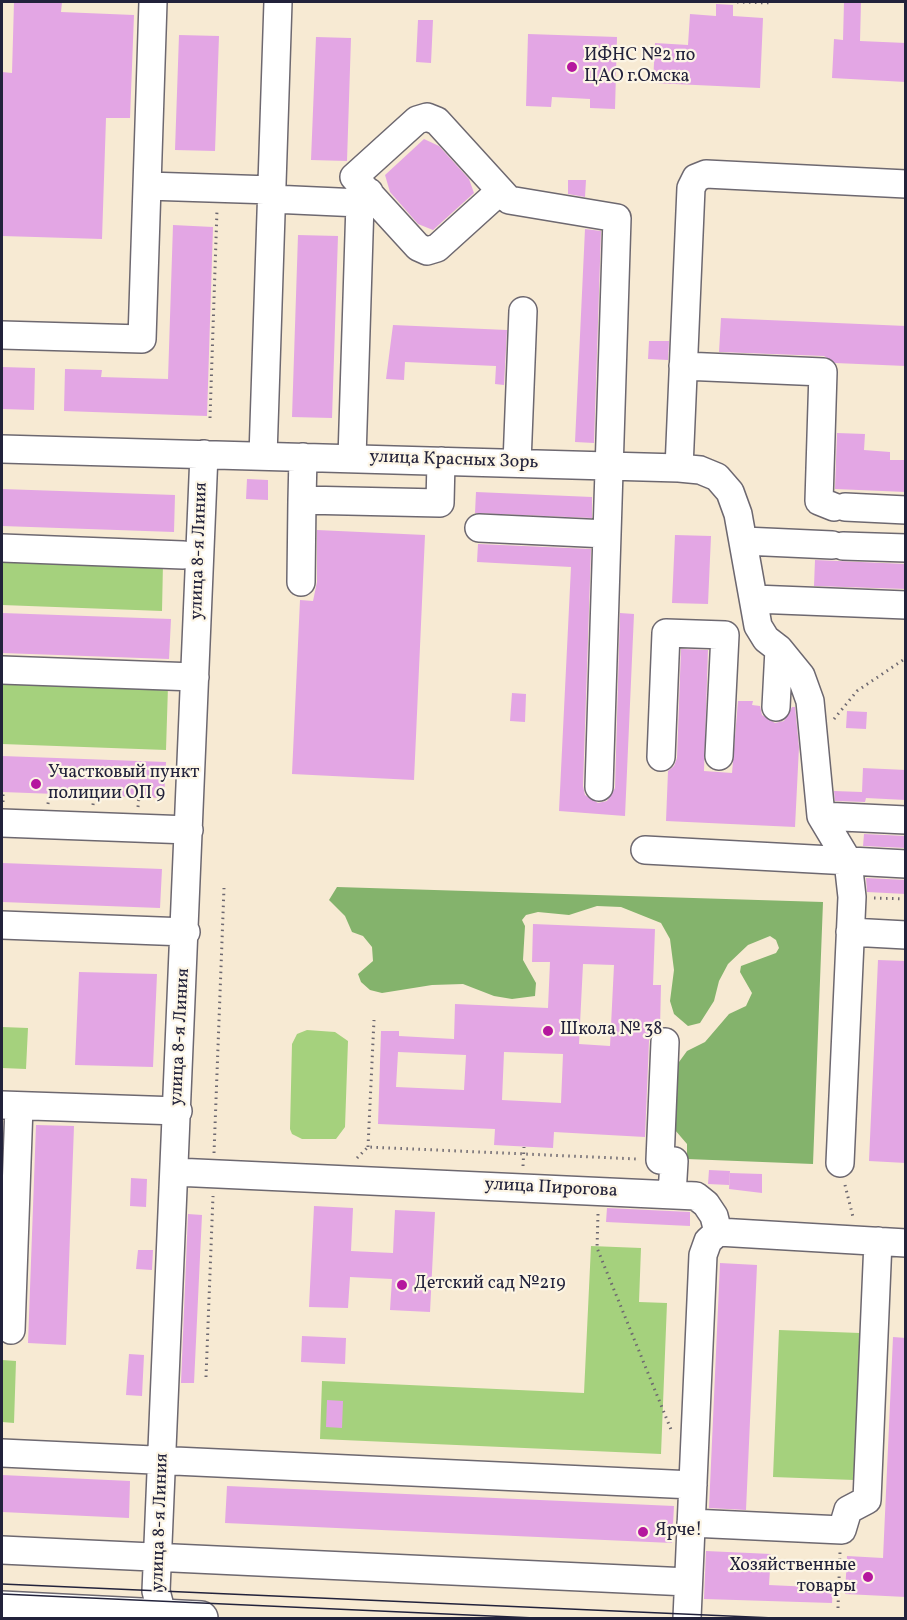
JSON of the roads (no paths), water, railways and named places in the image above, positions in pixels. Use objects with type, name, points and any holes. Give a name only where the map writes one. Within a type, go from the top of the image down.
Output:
[{"type":"main road","points":[[2,1608],[163,1618],[201,1618]]},
{"type":"street","points":[[2,335],[142,339],[153,2]]},
{"type":"street","points":[[263,456],[278,2]]},
{"type":"street","points":[[500,191],[438,248],[427,251],[418,247],[364,197],[354,177],[417,120],[427,117],[437,121],[509,200],[617,218],[599,787]]},
{"type":"street","points":[[679,468],[691,188],[696,178],[706,174],[906,184]]},
{"type":"street","points":[[147,186],[218,189],[272,195],[364,197]]},
{"type":"street","points":[[352,458],[364,197]]},
{"type":"street","points":[[517,463],[523,311]]},
{"type":"street","points":[[683,366],[823,372],[819,501],[827,507],[906,510]]},
{"type":"street","name":"улица Красных Зорь","points":[[2,449],[700,470],[717,477],[730,492],[744,541],[758,626]]},
{"type":"street","name":"улица 8-я Линия","points":[[163,1618],[156,1591],[164,1460],[204,454]]},
{"type":"street","points":[[301,582],[303,457]]},
{"type":"street","points":[[302,500],[440,502],[441,461]]},
{"type":"street","points":[[479,528],[607,534]]},
{"type":"street","points":[[744,541],[906,548]]},
{"type":"street","points":[[2,548],[183,555]]},
{"type":"street","points":[[754,599],[906,605]]},
{"type":"street","points":[[661,757],[666,633],[725,635],[758,626],[766,639],[779,649],[801,676],[807,693],[821,816],[848,861],[852,897],[840,1163]]},
{"type":"street","points":[[719,756],[725,635]]},
{"type":"street","points":[[776,707],[779,649]]},
{"type":"street","points":[[2,670],[195,677]]},
{"type":"street","points":[[821,816],[906,820]]},
{"type":"street","points":[[2,823],[189,830]]},
{"type":"street","points":[[645,850],[906,864]]},
{"type":"street","points":[[2,925],[186,932]]},
{"type":"street","points":[[850,932],[906,935]]},
{"type":"street","points":[[665,1042],[660,1160],[674,1161],[672,1195]]},
{"type":"street","points":[[11,1330],[10,1106],[178,1111]]},
{"type":"street","name":"улица Пирогова","points":[[175,1172],[696,1196],[706,1203],[714,1216],[718,1232]]},
{"type":"street","points":[[687,1618],[703,1255],[708,1241],[718,1232],[906,1243]]},
{"type":"street","points":[[691,1523],[842,1530],[848,1510],[856,1503],[867,1500],[868,1241]]},
{"type":"street","points":[[2,1453],[693,1485]]},
{"type":"street","points":[[2,1550],[688,1582]]},
{"type":"tram line","points":[[2,1584],[774,1618]]},
{"type":"tram line","points":[[2,1594],[535,1618]]},
{"type":"place","name":"ИФНС №2 по ЦАО г.Омска","points":[[572,67]]},
{"type":"place","name":"Участковый пункт полиции ОП 9","points":[[36,784]]},
{"type":"place","name":"Школа № 38","points":[[548,1031]]},
{"type":"place","name":"Детский сад №219","points":[[402,1285]]},
{"type":"place","name":"Ярче!","points":[[643,1532]]},
{"type":"place","name":"Хозяйственные товары","points":[[868,1577]]}]
